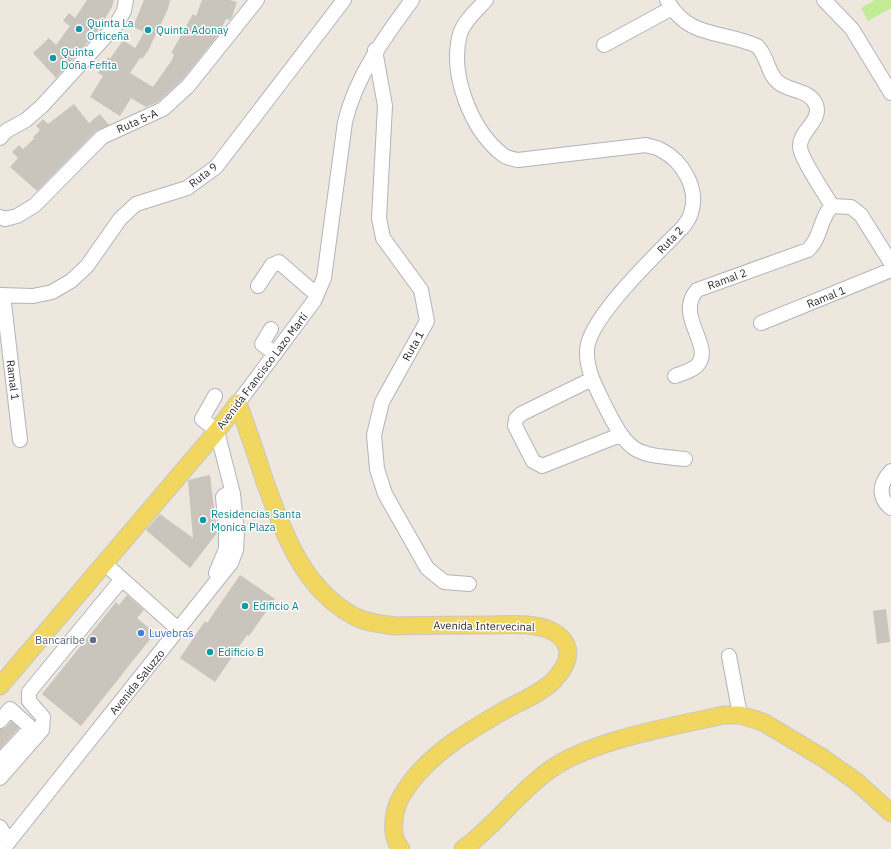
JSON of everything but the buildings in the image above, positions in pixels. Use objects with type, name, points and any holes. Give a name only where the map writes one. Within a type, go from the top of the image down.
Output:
[{"type":"main road","name":"Avenida Francisco Lazo Martí","points":[[0,686],[217,431],[238,403]]},
{"type":"main road","name":"Avenida Intervecinal","points":[[238,403],[276,513],[292,550],[308,574],[336,605],[355,617],[375,623],[395,626],[529,625],[556,632],[562,636],[566,644],[568,653],[563,669],[553,681],[527,698],[466,732],[426,764],[404,791],[398,802],[394,816],[393,832],[398,846],[401,849]]},
{"type":"main road","points":[[463,849],[474,841],[530,786],[551,769],[576,755],[619,740],[724,715],[740,716],[763,722],[824,758],[857,782],[891,813]]},
{"type":"street","points":[[0,138],[6,131],[26,120],[42,106],[116,25],[124,10],[126,0]]},
{"type":"street","name":"Ruta 5-A","points":[[0,217],[5,219],[17,216],[35,205],[102,137],[164,109],[188,86],[257,0]]},
{"type":"street","name":"Ruta 9","points":[[1,295],[34,296],[52,292],[71,281],[87,266],[120,219],[136,204],[187,188],[216,167],[344,0]]},
{"type":"street","name":"Avenida Francisco Lazo Martí","points":[[238,403],[314,302],[324,278],[344,122],[350,102],[376,50],[412,0]]},
{"type":"street","name":"Ruta 2","points":[[486,0],[466,23],[460,33],[457,51],[460,81],[469,111],[486,138],[504,156],[518,160],[646,145],[661,149],[676,160],[689,179],[693,196],[691,213],[683,227],[614,301],[591,337],[587,348],[587,361],[592,379],[620,435],[633,449],[642,453],[653,456],[685,458]]},
{"type":"street","points":[[824,0],[852,29],[891,93]]},
{"type":"street","points":[[604,45],[670,4],[684,22],[700,31],[757,46],[762,50],[774,79],[779,83],[808,94],[817,106],[816,116],[803,134],[800,146],[832,206],[851,207],[861,215],[891,263]]},
{"type":"street","name":"Ruta 1","points":[[376,50],[385,106],[379,218],[383,238],[421,290],[427,321],[382,402],[374,435],[377,469],[384,494],[427,568],[444,582],[468,584]]},
{"type":"street","name":"Ramal 2","points":[[675,376],[696,367],[701,360],[702,351],[689,310],[690,302],[697,290],[808,250],[815,244],[825,213],[832,206]]},
{"type":"street","points":[[258,286],[272,265],[279,262],[317,295]]},
{"type":"street","name":"Ramal 1","points":[[761,323],[891,270]]},
{"type":"street","name":"Ramal 1","points":[[1,295],[20,440]]},
{"type":"street","points":[[271,329],[262,344],[275,354]]},
{"type":"street","points":[[592,379],[521,414],[516,419],[515,426],[533,462],[542,466],[620,435]]},
{"type":"street","points":[[215,396],[202,419],[217,431]]},
{"type":"street","name":"Avenida Saluzzo","points":[[6,846],[224,574],[234,556],[236,550],[237,533],[232,494],[217,431]]},
{"type":"street","points":[[891,471],[883,480],[881,493],[884,502],[891,508]]},
{"type":"street","points":[[216,573],[226,549],[223,497],[225,495],[232,494]]},
{"type":"street","points":[[104,563],[179,630]]},
{"type":"street","points":[[0,778],[42,730],[43,717],[29,701],[29,692],[122,579]]},
{"type":"street","points":[[729,656],[740,716]]},
{"type":"street","points":[[0,721],[10,709],[31,728],[0,761]]},
{"type":"street","points":[[0,827],[6,846]]},
{"type":"green space","points":[[875,0],[891,0],[891,8],[868,21],[861,8]]},
{"type":"place","name":"Quinta La Orticeña","points":[[79,29]]},
{"type":"place","name":"Quinta Adonay","points":[[148,30]]},
{"type":"place","name":"Quinta Doña Fefita","points":[[53,58]]},
{"type":"place","name":"Residencias Santa Monica Plaza","points":[[203,520]]},
{"type":"place","name":"Edificio A","points":[[245,606]]},
{"type":"place","name":"Luvebras","points":[[141,633]]},
{"type":"place","name":"Bancaribe","points":[[93,640]]},
{"type":"place","name":"Edificio B","points":[[210,652]]}]
